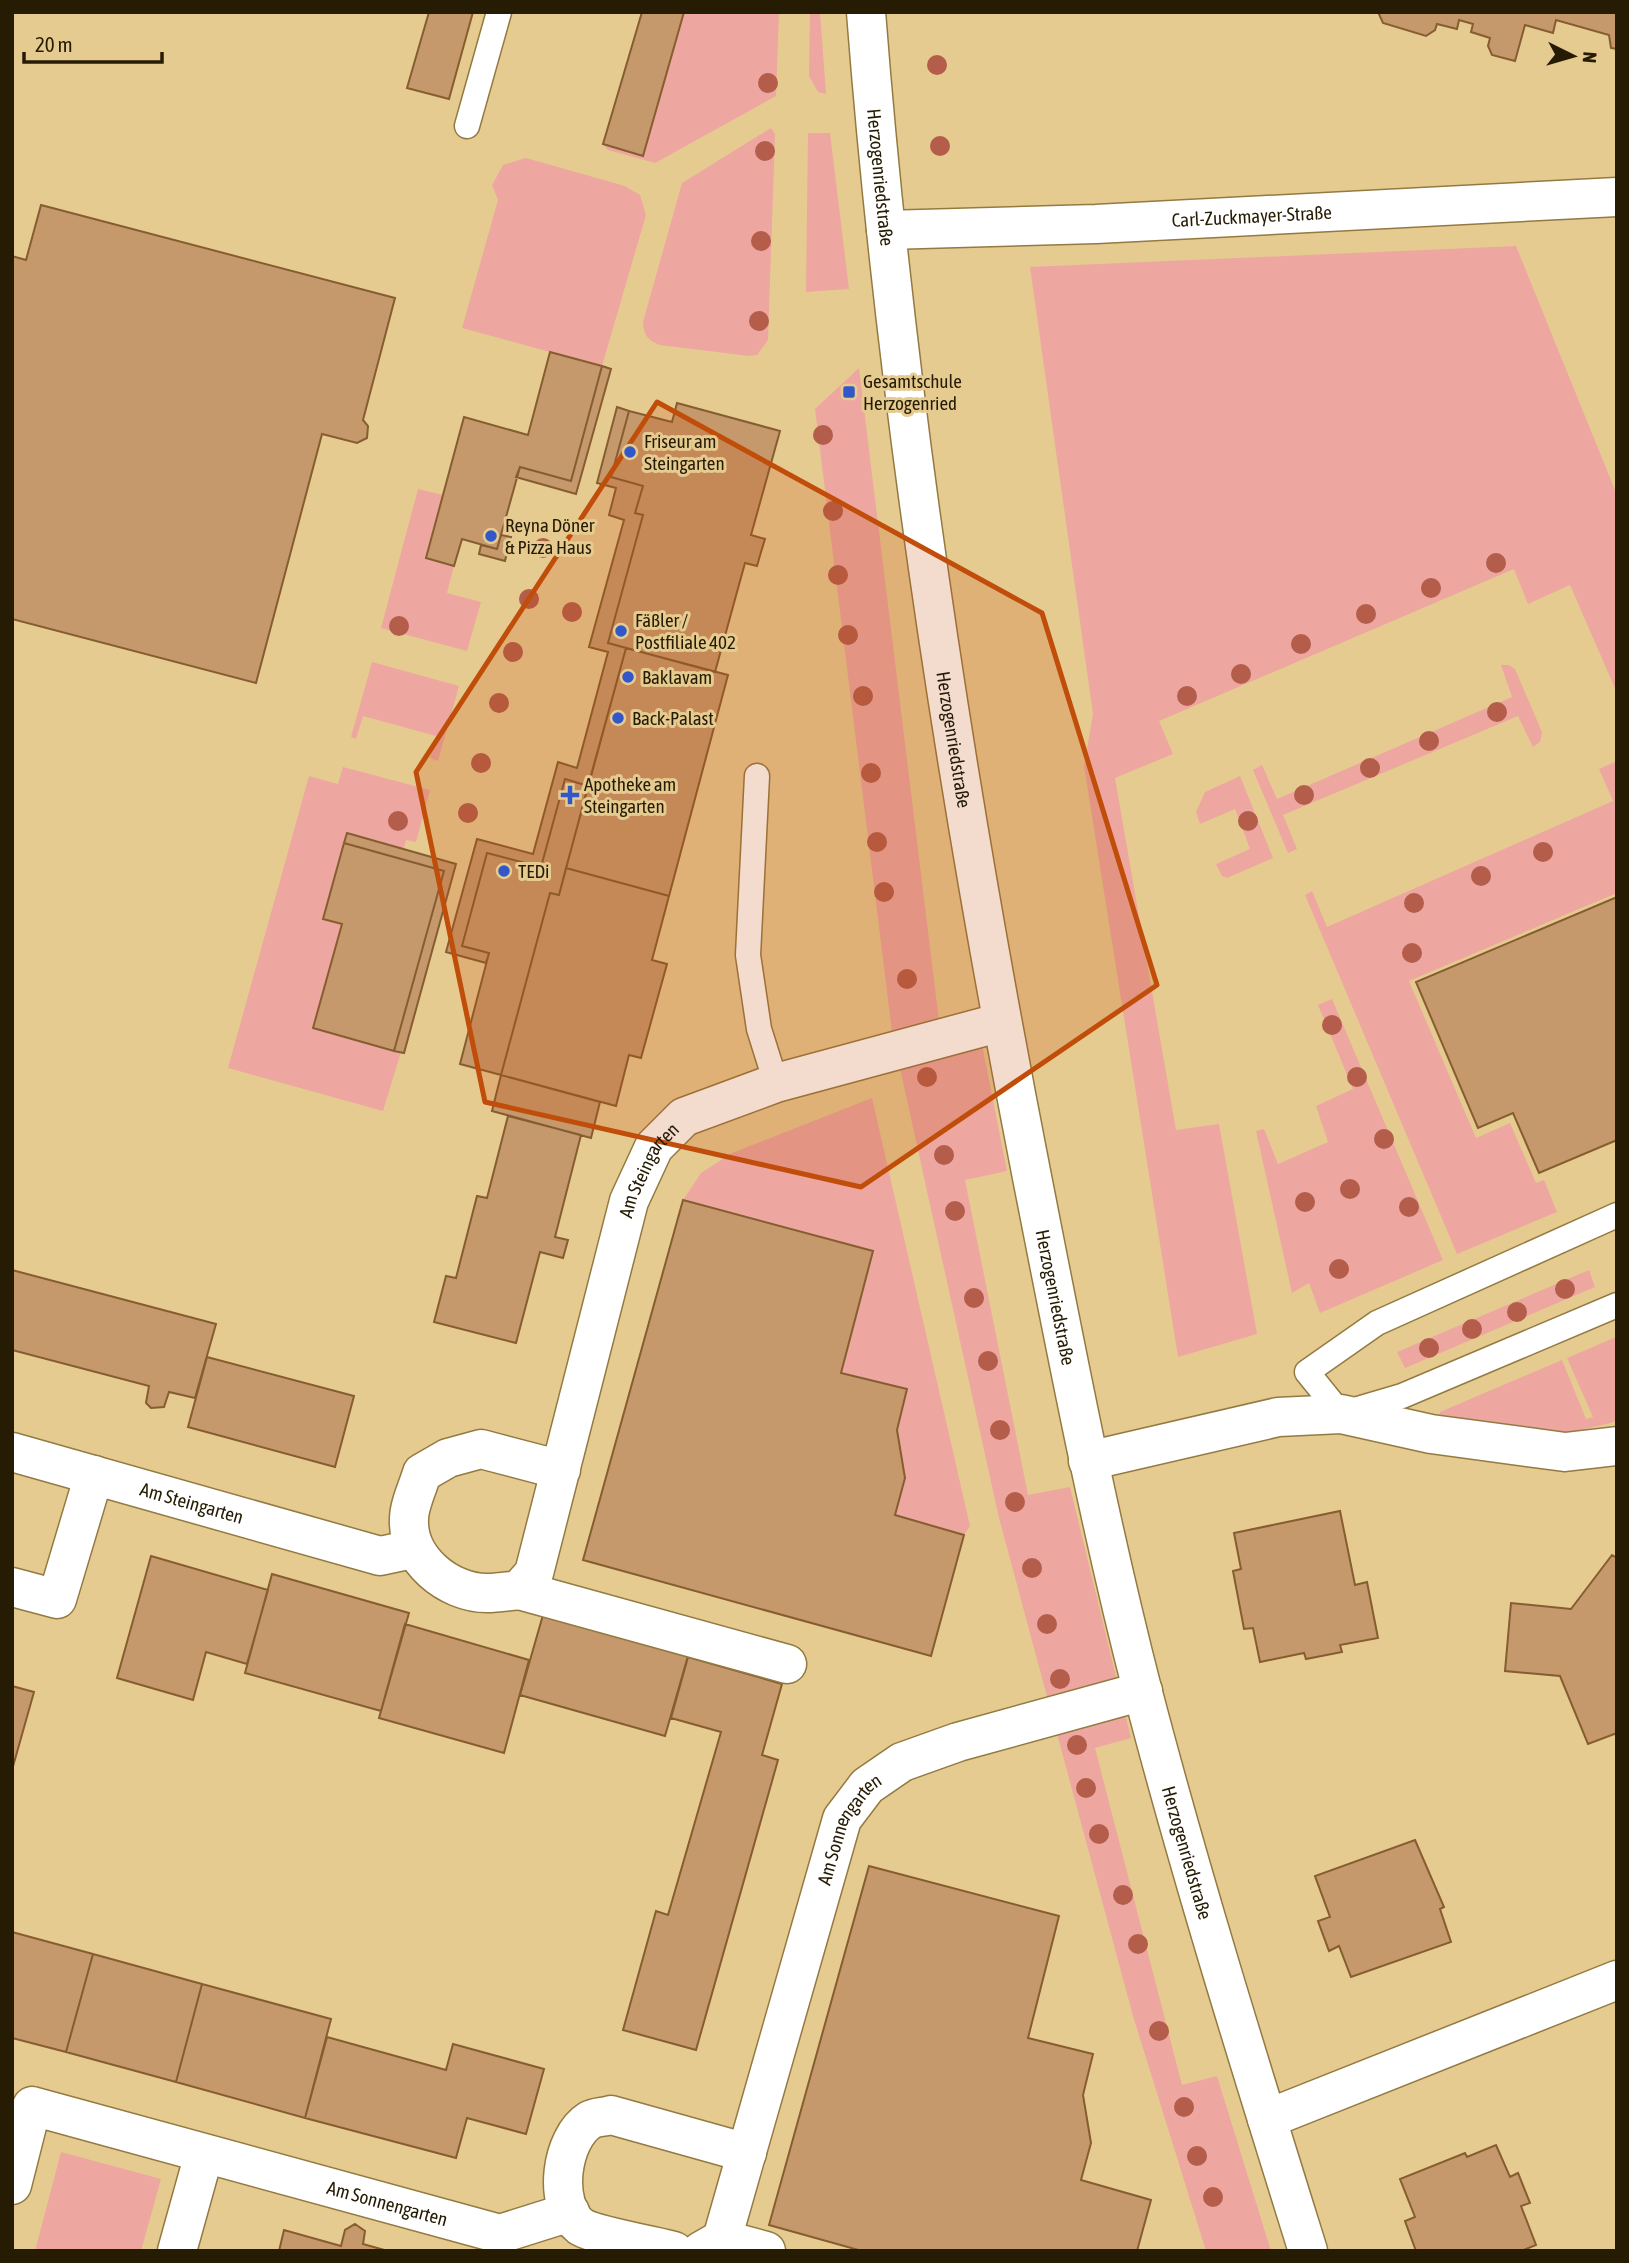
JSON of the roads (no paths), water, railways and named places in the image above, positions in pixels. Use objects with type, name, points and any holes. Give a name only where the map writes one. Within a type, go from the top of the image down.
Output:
[{"type":"street","name":"Herzogenriedstraße","points":[[866,12],[900,356],[959,776],[1002,1022],[1088,1461],[1143,1691],[1308,2251]]},
{"type":"street","name":"Carl-Zuckmayer-Straße","points":[[886,230],[1096,224],[1617,197]]},
{"type":"street","name":"Am Steingarten","points":[[519,1590],[534,1573],[629,1201],[654,1147],[684,1117],[776,1083],[1002,1022]]},
{"type":"street","points":[[1088,1461],[1278,1417],[1341,1414],[1431,1434],[1565,1452],[1617,1446]]},
{"type":"street","points":[[561,1470],[481,1449],[448,1458],[422,1473],[408,1518],[413,1549],[434,1573],[448,1583],[484,1593],[519,1590],[787,1664]]},
{"type":"street","name":"Am Steingarten","points":[[12,1452],[380,1556],[413,1549]]},
{"type":"street","points":[[12,1587],[57,1599],[94,1475]]},
{"type":"street","name":"Am Sonnengarten","points":[[766,2251],[711,2245],[747,2153],[842,1819],[867,1786],[902,1762],[958,1742],[1143,1691]]},
{"type":"street","points":[[1267,2119],[1617,1980]]},
{"type":"street","name":"Am Sonnengarten","points":[[12,2185],[32,2106],[500,2234],[570,2212]]},
{"type":"street","points":[[674,2251],[581,2227],[570,2212],[561,2181],[572,2139],[590,2120],[611,2115],[747,2153]]},
{"type":"street","points":[[177,2251],[204,2154]]},
{"type":"lane","points":[[467,126],[499,12]]},
{"type":"lane","points":[[757,776],[748,955],[759,1029],[776,1083]]},
{"type":"lane","points":[[1617,1215],[1377,1323],[1307,1372],[1341,1414],[1402,1396],[1617,1305]]},
{"type":"place","name":"Gesamtschule Herzogenried","points":[[849,392]]},
{"type":"place","name":"Friseur am Steingarten","points":[[630,452]]},
{"type":"place","name":"Reyna Döner & Pizza Haus","points":[[491,536]]},
{"type":"place","name":"Fäßler / Postfiliale 402","points":[[621,631]]},
{"type":"place","name":"Baklavam","points":[[628,677]]},
{"type":"place","name":"Back-Palast","points":[[618,718]]},
{"type":"place","name":"Apotheke am Steingarten","points":[[570,795]]},
{"type":"place","name":"TEDi","points":[[504,871]]}]
